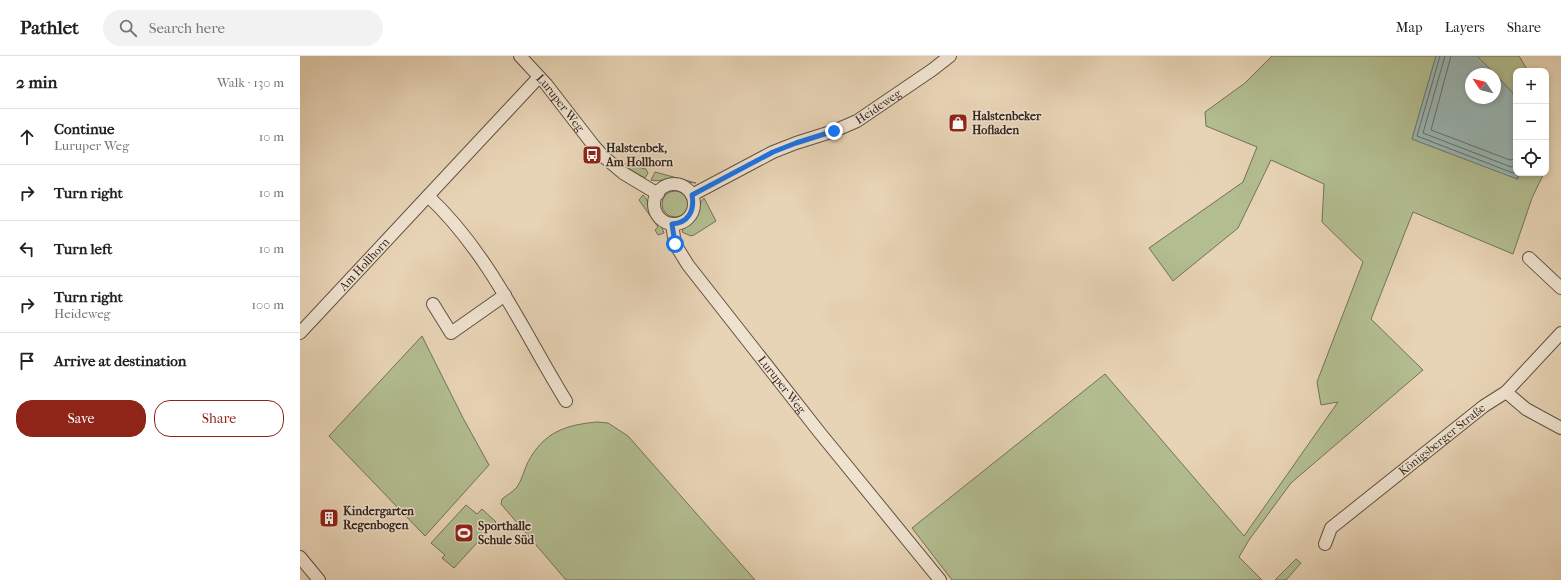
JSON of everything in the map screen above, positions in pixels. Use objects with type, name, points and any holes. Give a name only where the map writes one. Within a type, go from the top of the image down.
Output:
[{"type":"street","name":"Luruper Weg","points":[[520,56],[604,157],[623,173],[658,194]]},
{"type":"street","name":"Heideweg","points":[[692,195],[773,152],[834,131],[857,121],[950,56]]},
{"type":"street","name":"Am Hollhorn","points":[[300,333],[539,77]]},
{"type":"street","points":[[676,184],[689,190],[692,195],[693,209],[685,221],[679,224],[665,222],[655,212],[654,206],[658,194],[662,188],[676,184]]},
{"type":"street","points":[[428,196],[455,224],[478,254],[504,295],[566,401]]},
{"type":"street","name":"Luruper Weg","points":[[672,224],[675,244],[688,264],[820,433],[940,580]]},
{"type":"street","points":[[1529,258],[1561,288]]},
{"type":"street","points":[[433,304],[451,333],[504,295]]},
{"type":"street","name":"Königsberger Straße","points":[[1325,544],[1331,528],[1484,406],[1506,392],[1561,333]]},
{"type":"street","points":[[1506,392],[1526,409],[1561,428]]},
{"type":"street","points":[[300,557],[320,580]]},
{"type":"green space","points":[[1272,56],[1436,56],[1412,139],[1518,179],[1518,176],[1543,176],[1532,198],[1513,254],[1413,212],[1371,319],[1423,370],[1291,483],[1249,540],[1239,557],[1262,580],[952,580],[912,528],[1105,374],[1244,536],[1338,402],[1321,405],[1317,382],[1363,262],[1322,222],[1324,184],[1271,160],[1238,228],[1173,281],[1149,248],[1243,182],[1257,147],[1206,126],[1205,112],[1245,83]]},
{"type":"green space","points":[[1477,56],[1519,56],[1526,68],[1513,68],[1513,93],[1501,81],[1501,68],[1489,68]]},
{"type":"green space","points":[[621,163],[646,169],[648,173],[645,178]]},
{"type":"green space","points":[[655,172],[696,183],[676,179],[657,181],[651,180]]},
{"type":"green space","points":[[675,191],[684,195],[688,204],[684,213],[675,217],[666,213],[662,204],[666,195]]},
{"type":"green space","points":[[643,195],[647,201],[651,213],[664,233],[658,235],[655,230],[658,227],[639,200]]},
{"type":"green space","points":[[704,198],[716,221],[691,236],[682,232],[684,227],[694,216]]},
{"type":"green space","points":[[422,336],[463,418],[489,465],[425,536],[329,436]]},
{"type":"green space","points":[[597,422],[608,423],[628,436],[755,580],[566,580],[501,504],[502,499],[517,487],[534,452],[548,437],[565,428]]},
{"type":"green space","name":"Sporthalle Schule Süd","points":[[466,505],[477,514],[482,509],[496,522],[454,568],[442,558],[445,555],[431,543]]},
{"type":"green space","points":[[1296,559],[1301,563],[1286,580],[1275,580]]},
{"type":"water","points":[[1436,56],[1477,56],[1489,68],[1465,68],[1465,104],[1501,104],[1501,80],[1513,93],[1513,176],[1518,176],[1517,179],[1412,139]]},
{"type":"place","name":"Halstenbeker Hofladen","points":[[958,123]]},
{"type":"place","name":"Halstenbek, Am Hollhorn","points":[[592,155]]},
{"type":"place","name":"Kindergarten Regenbogen","points":[[329,518]]},
{"type":"place","name":"Sporthalle Schule Süd","points":[[464,533]]},
{"type":"route","points":[[675,244],[673,239],[672,224],[679,224],[685,221],[690,215],[694,202],[692,195],[773,152],[834,131]]}]
